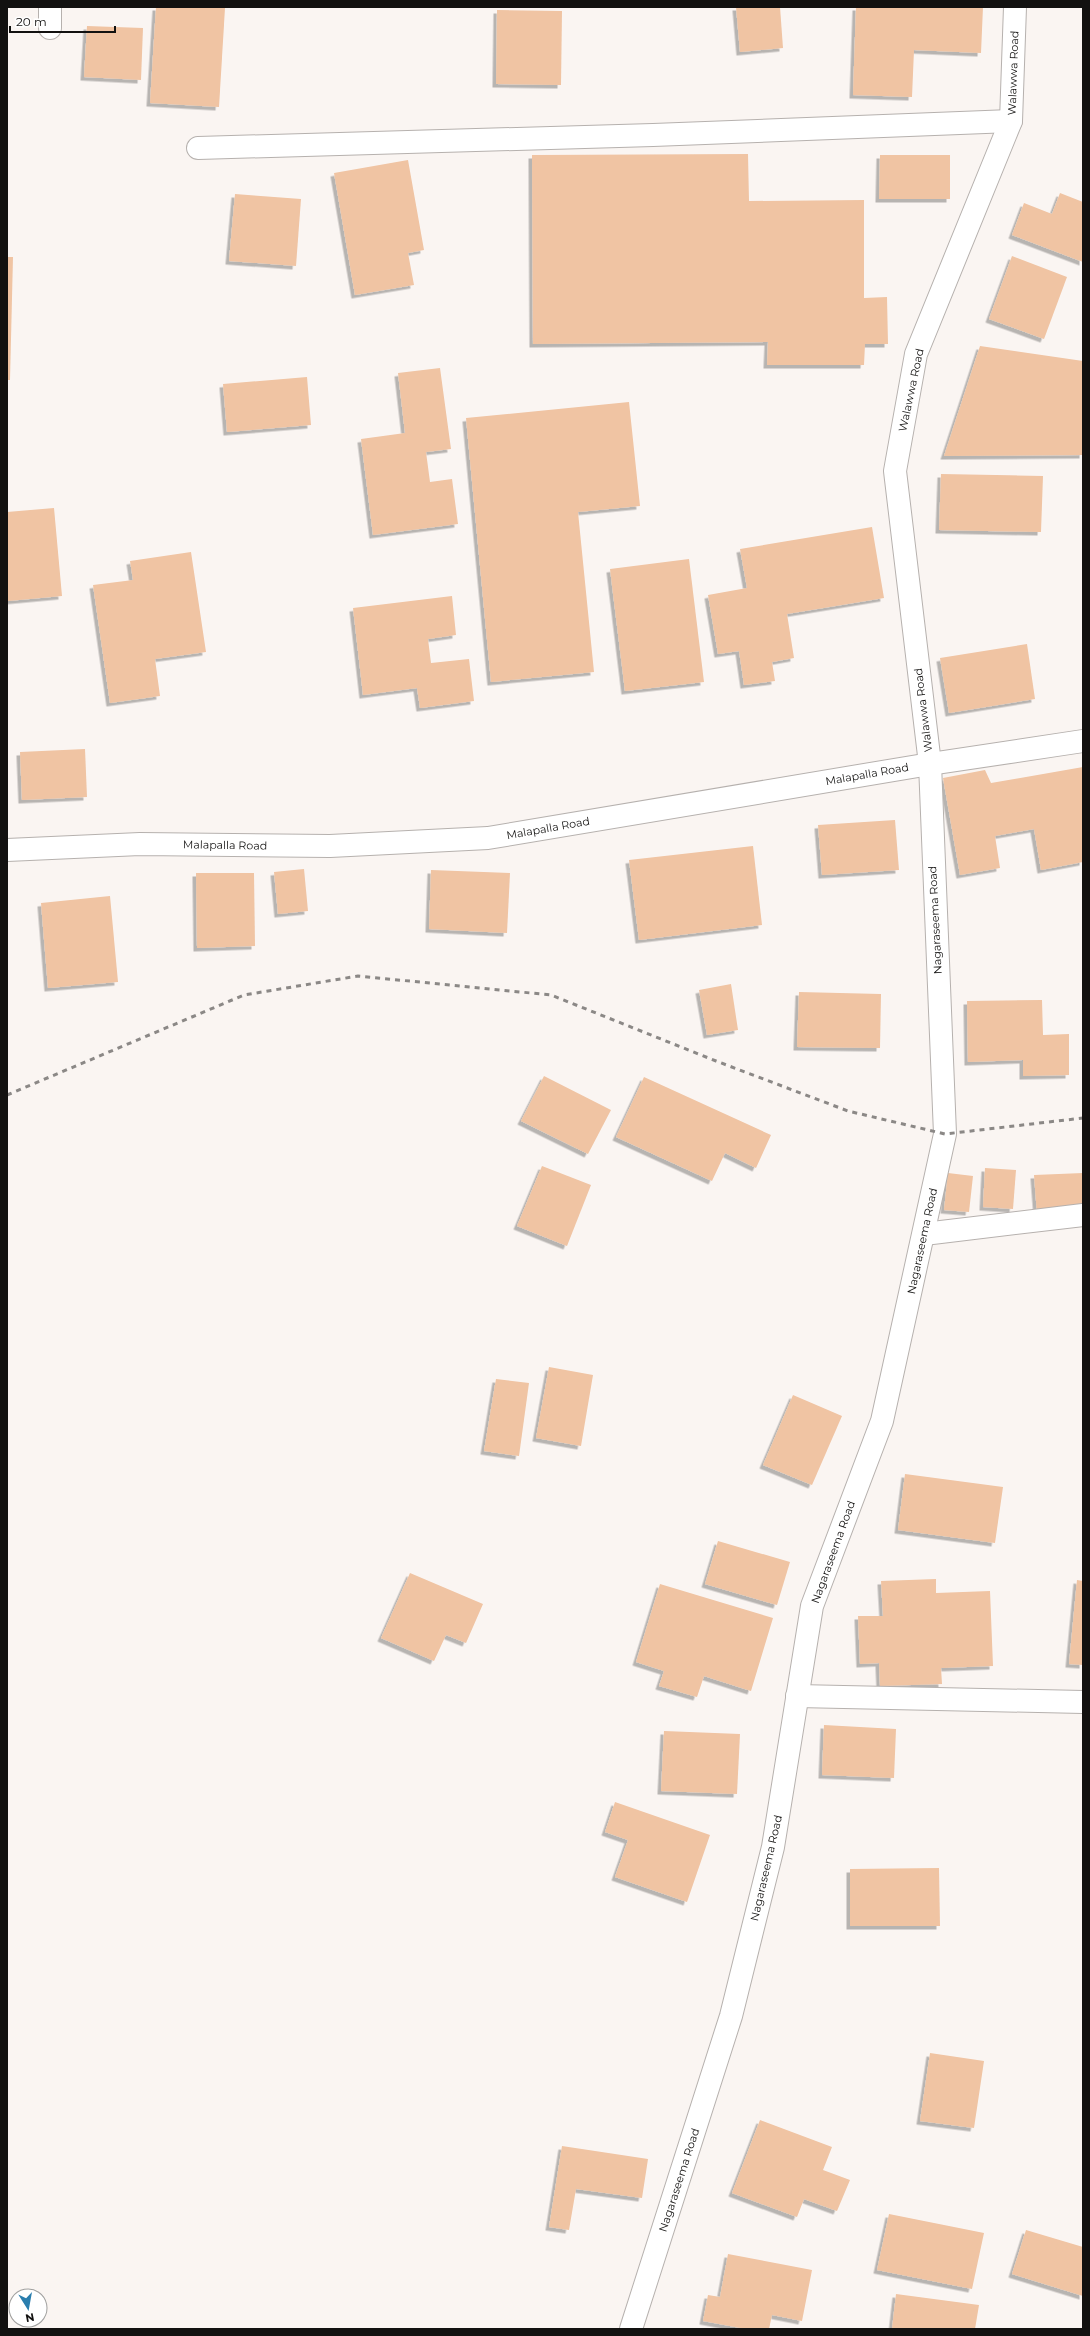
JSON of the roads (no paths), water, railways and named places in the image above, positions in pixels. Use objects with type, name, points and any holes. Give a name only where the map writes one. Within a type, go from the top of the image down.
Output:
[{"type":"street","points":[[50,7],[50,28]]},
{"type":"street","name":"Walawwa Road","points":[[930,764],[894,471],[916,354],[1011,122],[1016,7]]},
{"type":"street","points":[[198,148],[653,135],[1011,122]]},
{"type":"street","name":"Malapalla Road","points":[[7,850],[140,844],[330,846],[488,838],[930,764],[1083,741]]},
{"type":"street","name":"Nagaraseema Road","points":[[631,2329],[731,2016],[773,1847],[812,1606],[882,1422],[945,1134],[930,764]]},
{"type":"street","points":[[924,1234],[1083,1215]]},
{"type":"street","points":[[797,1696],[1083,1702]]},
{"type":"railway","points":[[7,1095],[244,995],[358,976],[551,995],[716,1061],[848,1111],[945,1134],[1083,1118]]}]
